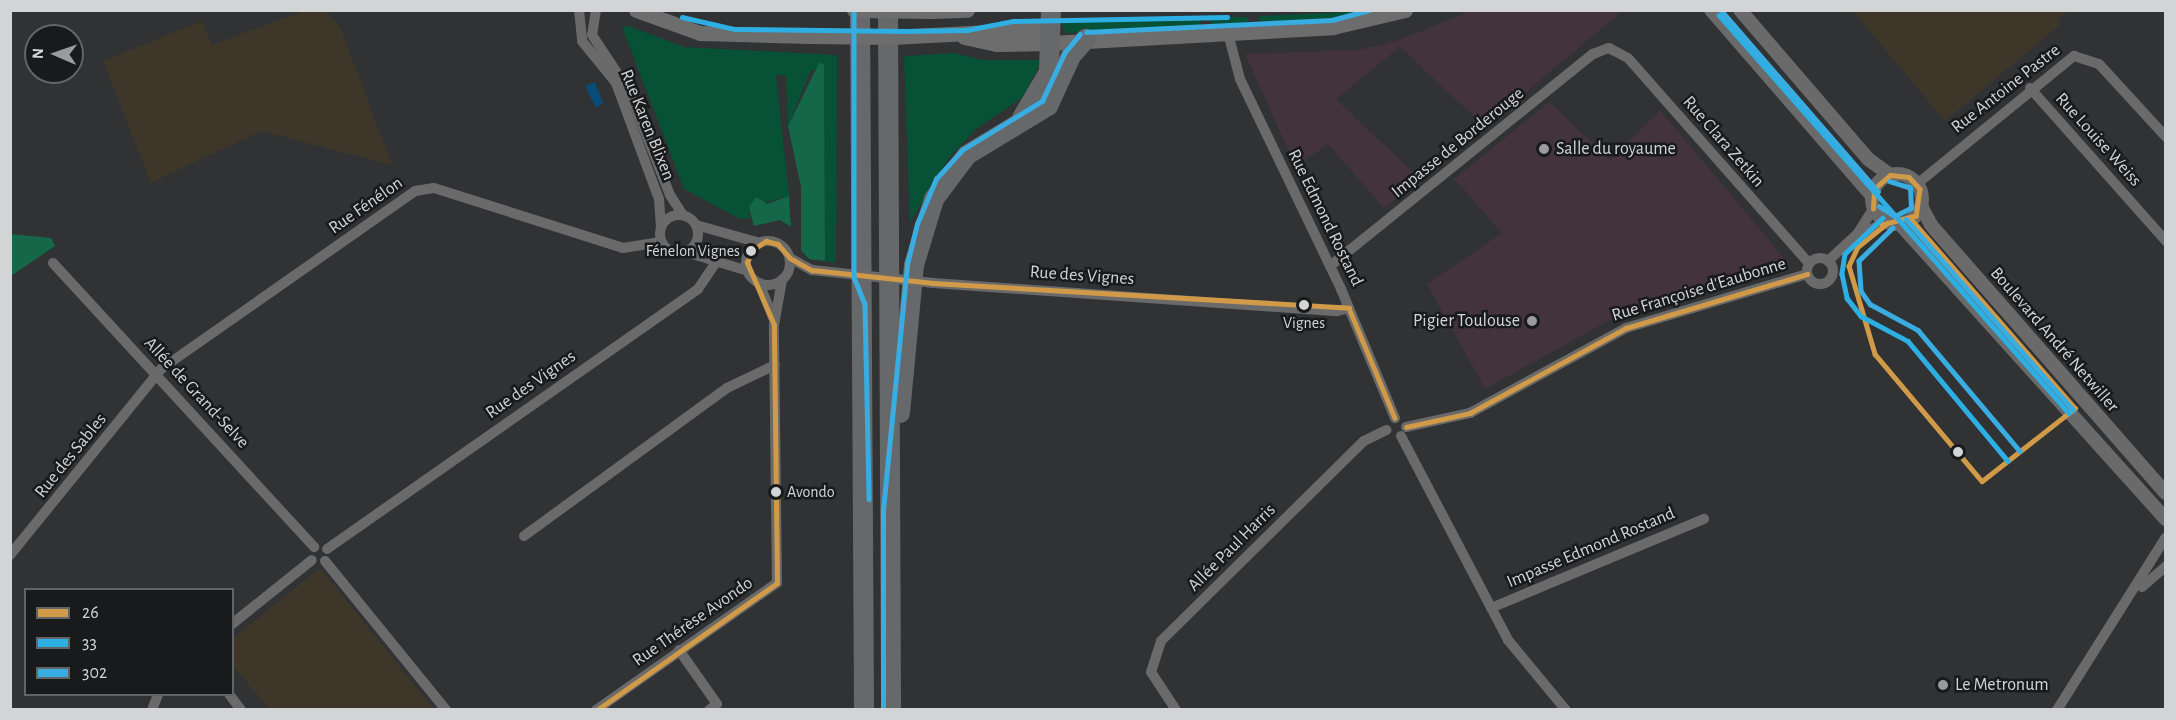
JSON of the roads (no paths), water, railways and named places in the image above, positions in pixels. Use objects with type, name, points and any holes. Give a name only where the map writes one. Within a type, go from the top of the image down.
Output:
[{"type":"highway","points":[[847,10],[847,278],[858,305]]},
{"type":"highway","points":[[860,10],[858,305],[864,710]]},
{"type":"highway","points":[[888,10],[891,710]]},
{"type":"highway","points":[[1020,120],[1045,85],[1051,27]]},
{"type":"highway","points":[[890,511],[914,265],[924,225],[953,168],[1020,120],[1048,106],[1071,56],[1086,39]]},
{"type":"main road","points":[[636,10],[700,33],[964,37],[996,44],[1051,27],[1086,39],[1228,33],[1355,24],[1405,10]]},
{"type":"main road","points":[[854,10],[967,10]]},
{"type":"street","name":"Rue Karen Blixen","points":[[579,10],[582,41],[616,83],[659,199],[661,225]]},
{"type":"street","name":"Rue Karen Blixen","points":[[596,10],[592,35],[629,91],[670,195],[683,215]]},
{"type":"street","points":[[1711,10],[1873,202],[2166,519]]},
{"type":"street","points":[[1740,10],[1868,159],[1890,175],[1904,175],[1917,184],[1921,206],[1894,224],[1858,233]]},
{"type":"street","name":"Rue Edmond Rostand","points":[[1228,33],[1239,79],[1330,266],[1395,418]]},
{"type":"street","name":"Impasse de Borderouge","points":[[1330,266],[1593,54],[1610,48]]},
{"type":"street","name":"Rue Clara Zetkin","points":[[1610,48],[1628,58],[1808,269]]},
{"type":"street","name":"Rue Antoine Pastre","points":[[1917,184],[2067,58],[2087,56],[2166,137]]},
{"type":"street","name":"Rue Louise Weiss","points":[[2030,88],[2166,241]]},
{"type":"street","points":[[1828,261],[1858,233],[1873,202],[1890,175]]},
{"type":"street","name":"Rue Fénélon","points":[[155,375],[426,188],[608,245],[633,249],[661,242]]},
{"type":"street","name":"Boulevard André Netwiller","points":[[1921,206],[1931,225],[2166,493]]},
{"type":"street","points":[[524,536],[727,388],[775,365],[774,325],[790,258],[778,244],[760,243],[696,225],[683,215],[670,216],[661,225],[661,242],[669,251],[719,258],[748,271],[759,283],[774,325]]},
{"type":"street","points":[[686,252],[697,241],[696,225]]},
{"type":"street","points":[[748,271],[748,256],[760,243]]},
{"type":"street","name":"Rue des Vignes","points":[[327,549],[698,289],[719,258]]},
{"type":"street","name":"Rue des Vignes","points":[[790,258],[812,270]]},
{"type":"street","points":[[1818,258],[1828,261],[1833,268],[1828,281],[1815,283],[1808,269],[1818,258]]},
{"type":"street","name":"Allée de Grand-Selve","points":[[52,263],[314,547]]},
{"type":"street","name":"Rue Françoise d'Eaubonne","points":[[1403,431],[1470,413],[1626,328],[1808,269]]},
{"type":"street","name":"Rue des Vignes","points":[[785,277],[812,270],[933,283],[1337,311],[1349,308]]},
{"type":"street","points":[[759,283],[785,277]]},
{"type":"street","name":"Rue Thérèse Avondo","points":[[596,710],[679,650],[777,584],[775,365]]},
{"type":"street","name":"Rue des Sables","points":[[10,555],[155,375]]},
{"type":"street","points":[[1387,430],[1395,418],[1491,608],[1521,659],[1566,710]]},
{"type":"street","points":[[1387,430],[1403,431]]},
{"type":"street","name":"Allée Paul Harris","points":[[1176,710],[1151,672],[1161,641],[1364,441],[1387,430]]},
{"type":"street","name":"Impasse Edmond Rostand","points":[[1491,608],[1704,519]]},
{"type":"street","points":[[2057,710],[2133,596],[2166,537]]},
{"type":"street","points":[[234,622],[312,560],[314,547],[327,549],[325,561]]},
{"type":"street","points":[[312,560],[325,561],[446,710]]},
{"type":"street","points":[[2133,596],[2166,566]]},
{"type":"street","points":[[679,650],[716,708]]},
{"type":"street","points":[[230,696],[241,710]]},
{"type":"water","points":[[595,82],[603,103],[596,108],[585,86]]},
{"type":"place","name":"Salle du royaume","points":[[1544,149]]},
{"type":"place","name":"Fénelon Vignes","points":[[751,251]]},
{"type":"place","name":"Vignes","points":[[1304,305]]},
{"type":"place","name":"Pigier Toulouse","points":[[1532,321]]},
{"type":"place","name":"Avondo","points":[[776,492]]},
{"type":"place","name":"Le Metronum","points":[[1943,685]]}]
